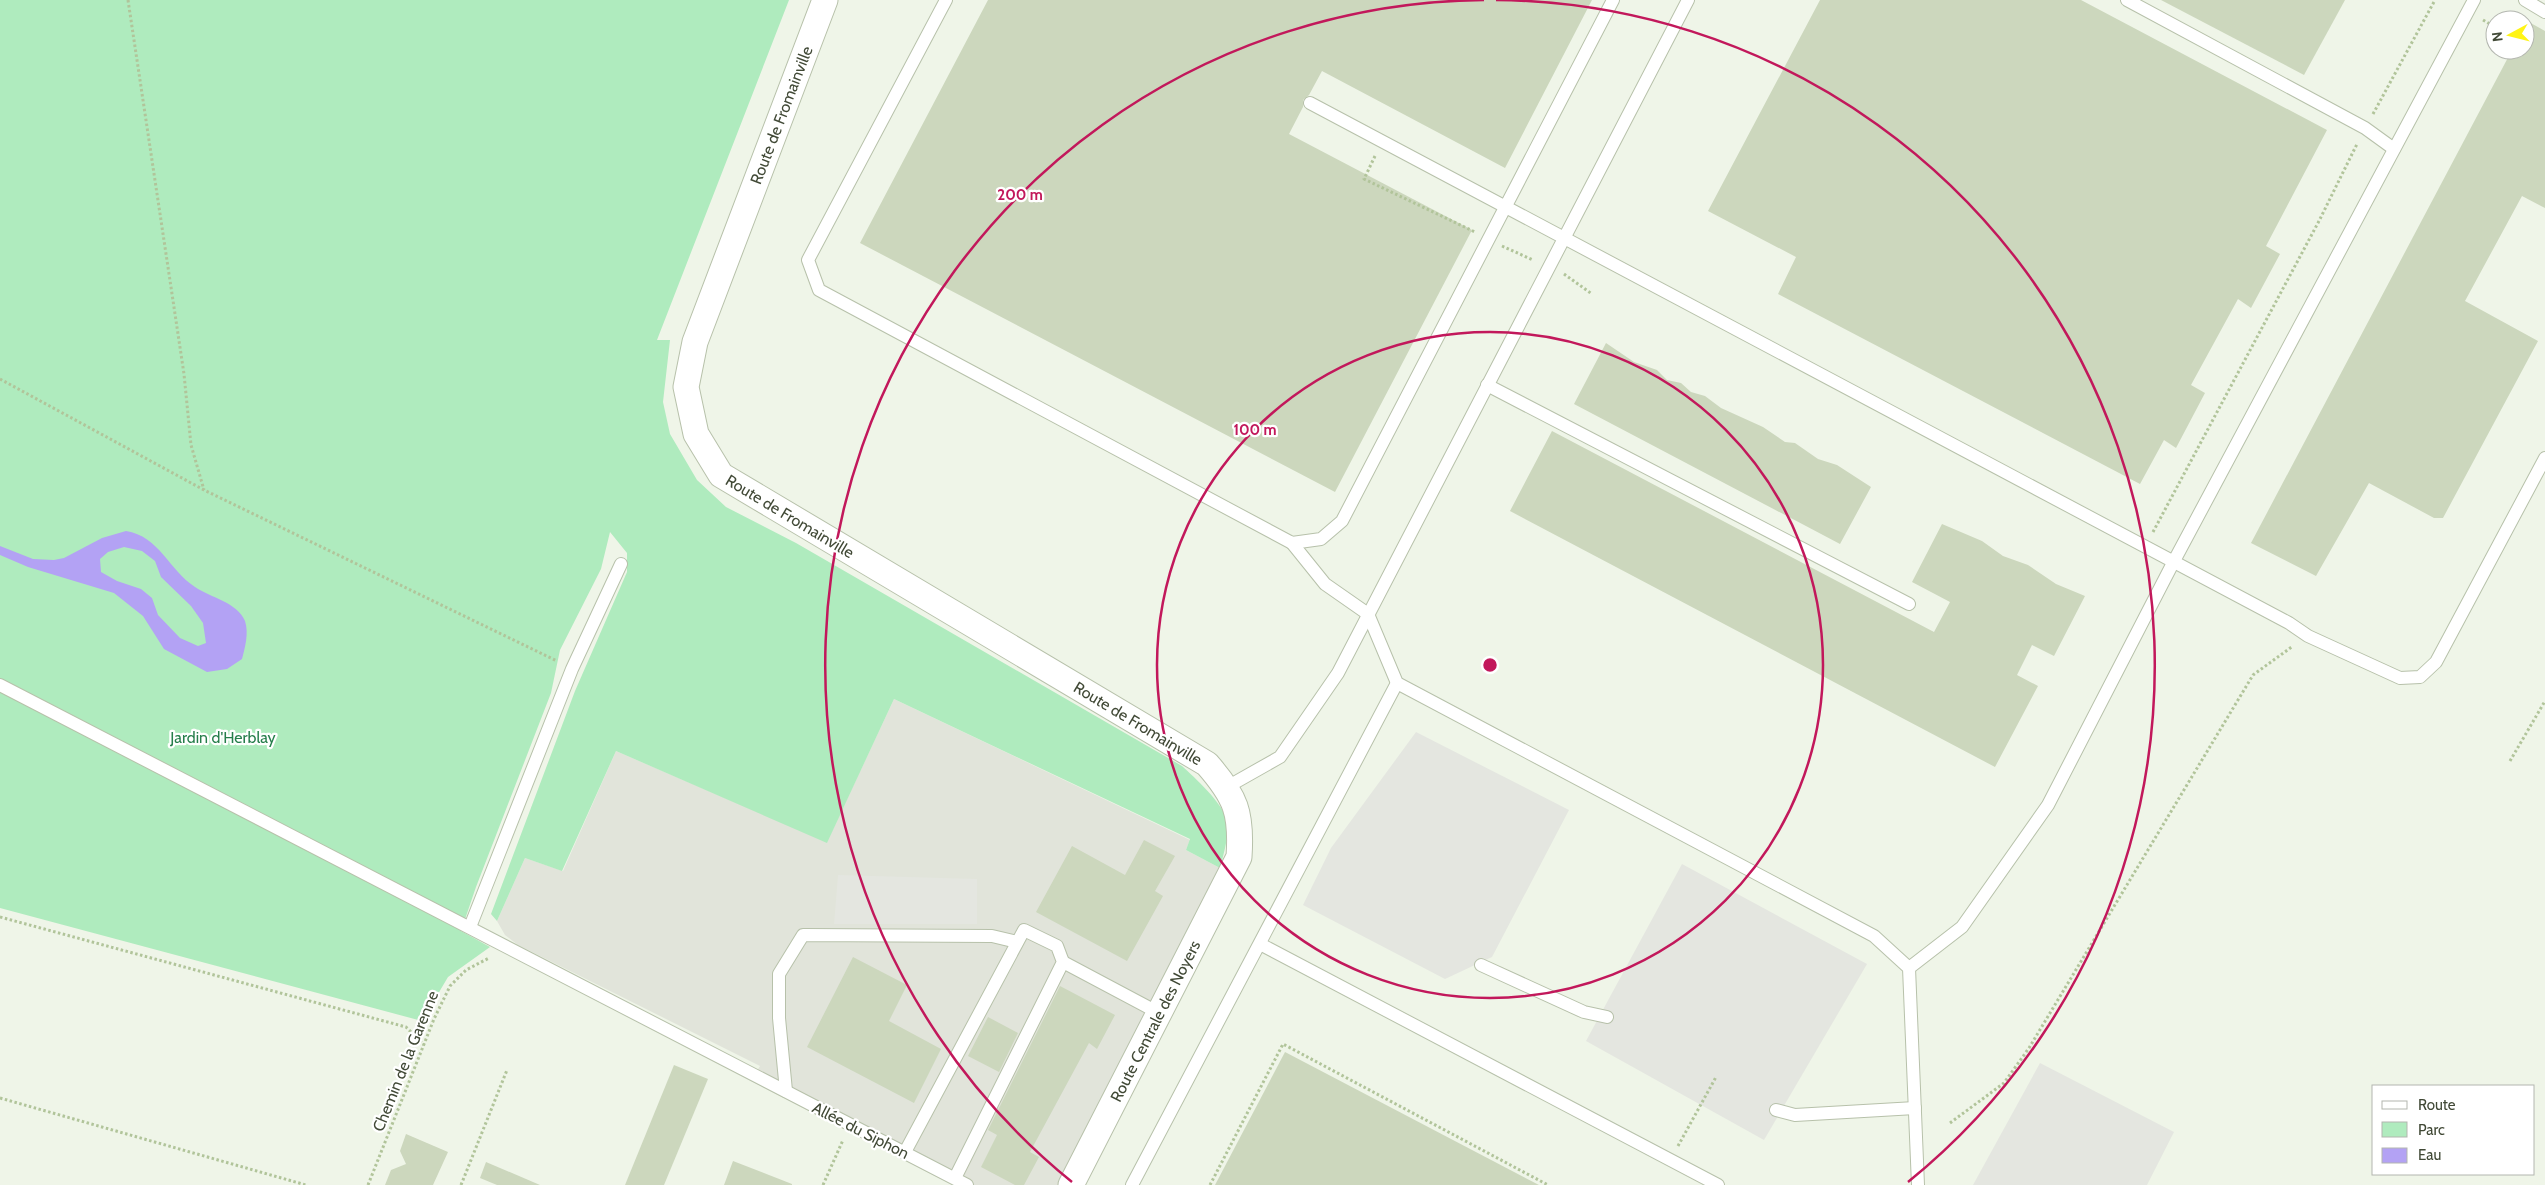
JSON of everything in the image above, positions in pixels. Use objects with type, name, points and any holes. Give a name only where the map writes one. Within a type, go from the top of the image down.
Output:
[{"type":"street","name":"Route de Fromainville","points":[[825,0],[695,342],[686,387],[696,434],[721,475],[1207,764],[1227,787],[1241,827],[1239,857]]},
{"type":"street","name":"Route Centrale des Noyers","points":[[1070,1185],[1239,857]]},
{"type":"lane","points":[[946,0],[808,260],[819,290],[1292,543],[1324,584],[1368,614],[1397,683],[1874,936],[1909,968],[1918,1185]]},
{"type":"lane","points":[[1292,543],[1320,539],[1342,521],[1613,0]]},
{"type":"lane","points":[[1227,787],[1280,757],[1338,673],[1688,0]]},
{"type":"lane","points":[[2127,0],[2365,128],[2394,149]]},
{"type":"lane","points":[[1909,968],[1962,927],[2048,805],[2174,561],[2474,0]]},
{"type":"lane","points":[[2525,0],[2545,12]]},
{"type":"lane","points":[[1310,103],[1384,140],[1564,238],[2174,561],[2289,623],[2308,636],[2400,678],[2420,677],[2436,662],[2545,458]]},
{"type":"lane","points":[[1487,385],[1909,604]]},
{"type":"lane","points":[[470,927],[572,669],[621,564]]},
{"type":"lane","points":[[1132,1185],[1397,683]]},
{"type":"lane","name":"Allée du Siphon","points":[[0,685],[967,1185]]},
{"type":"lane","points":[[905,1152],[1024,930],[1057,946],[1063,962],[1159,1013]]},
{"type":"lane","points":[[786,1091],[780,1018],[779,974],[802,935],[992,936],[1017,942]]},
{"type":"lane","points":[[1260,944],[1718,1185]]},
{"type":"lane","points":[[955,1178],[1063,962]]},
{"type":"lane","points":[[1481,966],[1584,1012],[1607,1017]]},
{"type":"lane","points":[[1776,1110],[1795,1115],[1915,1108]]},
{"type":"path","points":[[128,0],[184,374],[191,445],[204,490]]},
{"type":"path","points":[[2145,546],[2319,221],[2365,128],[2435,0]]},
{"type":"path","points":[[1384,140],[1364,180],[1475,232]]},
{"type":"path","points":[[0,379],[204,490],[518,641],[572,669]]},
{"type":"path","points":[[1950,1123],[2004,1083],[2030,1048],[2253,675],[2277,655],[2308,636]]},
{"type":"path","points":[[2510,761],[2545,701]]},
{"type":"path","points":[[0,917],[398,1024],[406,1027],[424,1045]]},
{"type":"path","name":"Chemin de la Garenne","points":[[368,1185],[424,1045],[450,986],[466,970],[510,948]]},
{"type":"path","points":[[1210,1185],[1283,1044],[1548,1185]]},
{"type":"path","points":[[461,1185],[507,1070]]},
{"type":"path","points":[[1670,1160],[1716,1077]]},
{"type":"path","points":[[0,1098],[306,1185]]},
{"type":"path","points":[[823,1185],[846,1134]]},
{"type":"shaded area","points":[[894,699],[1190,840],[1186,850],[1220,868],[1060,1185],[952,1185],[751,1081],[760,1066],[518,945],[505,935],[497,921],[525,858],[563,871],[616,751],[827,842]]},
{"type":"shaded area","points":[[1416,732],[1569,810],[1492,957],[1445,979],[1303,905],[1331,848]]},
{"type":"shaded area","points":[[1682,864],[1867,964],[1764,1140],[1586,1041]]},
{"type":"shaded area","points":[[838,875],[977,879],[977,924],[834,924]]},
{"type":"shaded area","points":[[2040,1063],[2174,1132],[2147,1185],[1973,1185]]},
{"type":"green space","name":"Jardin d'Herblay","points":[[0,0],[789,0],[657,340],[670,340],[663,402],[670,434],[697,480],[726,507],[796,543],[1182,766],[1208,791],[1225,814],[1227,821],[1226,844],[1220,868],[1186,850],[1190,839],[894,699],[827,843],[616,751],[562,871],[525,858],[497,921],[491,914],[575,691],[627,572],[627,553],[610,532],[601,569],[560,650],[551,693],[476,887],[461,931],[490,947],[448,977],[422,1021],[0,908]]},
{"type":"water","points":[[126,531],[147,539],[186,580],[201,591],[236,609],[245,621],[247,630],[242,659],[227,669],[207,672],[164,649],[143,616],[114,593],[28,567],[0,555],[0,546],[33,559],[54,560],[64,558],[102,538]],"holes":[[[124,547],[142,551],[155,561],[161,577],[191,606],[203,623],[206,643],[198,646],[180,638],[158,615],[152,598],[141,589],[117,581],[101,572],[100,559],[108,552]]]},
{"type":"building","points":[[988,0],[1592,0],[1505,168],[1322,71],[1309,95],[1303,100],[1303,107],[1289,134],[1472,230],[1335,492],[860,243]]},
{"type":"building","points":[[1820,0],[2081,0],[2327,130],[2266,246],[2280,254],[2251,308],[2238,299],[2191,385],[2205,393],[2176,448],[2164,440],[2140,484],[1778,294],[1796,257],[1708,211]]},
{"type":"building","points":[[2161,0],[2345,0],[2304,75]]},
{"type":"building","points":[[2535,26],[2545,31],[2545,208],[2522,196],[2465,301],[2538,341],[2443,518],[2434,518],[2369,483],[2316,576],[2251,543],[2507,60],[2535,60]]},
{"type":"building","points":[[1606,343],[1634,362],[1657,370],[1667,380],[1681,383],[1691,392],[1705,396],[1721,408],[1763,427],[1785,442],[1795,443],[1818,459],[1837,465],[1871,487],[1840,544],[1574,404]]},
{"type":"building","points":[[1552,431],[1934,632],[1950,602],[1912,582],[1942,524],[1982,541],[2003,556],[2028,565],[2056,584],[2085,596],[2054,656],[2032,645],[2017,675],[2038,686],[1995,767],[1510,511]]},
{"type":"building","points":[[1144,840],[1175,856],[1155,891],[1163,896],[1127,961],[1036,912],[1072,846],[1125,875]]},
{"type":"building","points":[[853,957],[907,985],[889,1021],[941,1049],[914,1103],[807,1047]]},
{"type":"building","points":[[1060,986],[1115,1015],[1097,1049],[1089,1043],[1030,1152],[1039,1157],[1024,1185],[1015,1185],[981,1167],[997,1135],[988,1130]]},
{"type":"building","points":[[988,1017],[1018,1033],[999,1072],[968,1056]]},
{"type":"building","points":[[1285,1052],[1539,1185],[1215,1185]]},
{"type":"building","points":[[674,1065],[708,1079],[664,1185],[625,1185]]},
{"type":"building","points":[[406,1134],[448,1152],[433,1185],[385,1185],[391,1170],[406,1164],[400,1151]]},
{"type":"building","points":[[733,1161],[792,1184],[792,1185],[724,1185]]},
{"type":"building","points":[[486,1162],[540,1185],[497,1185],[480,1178]]}]
